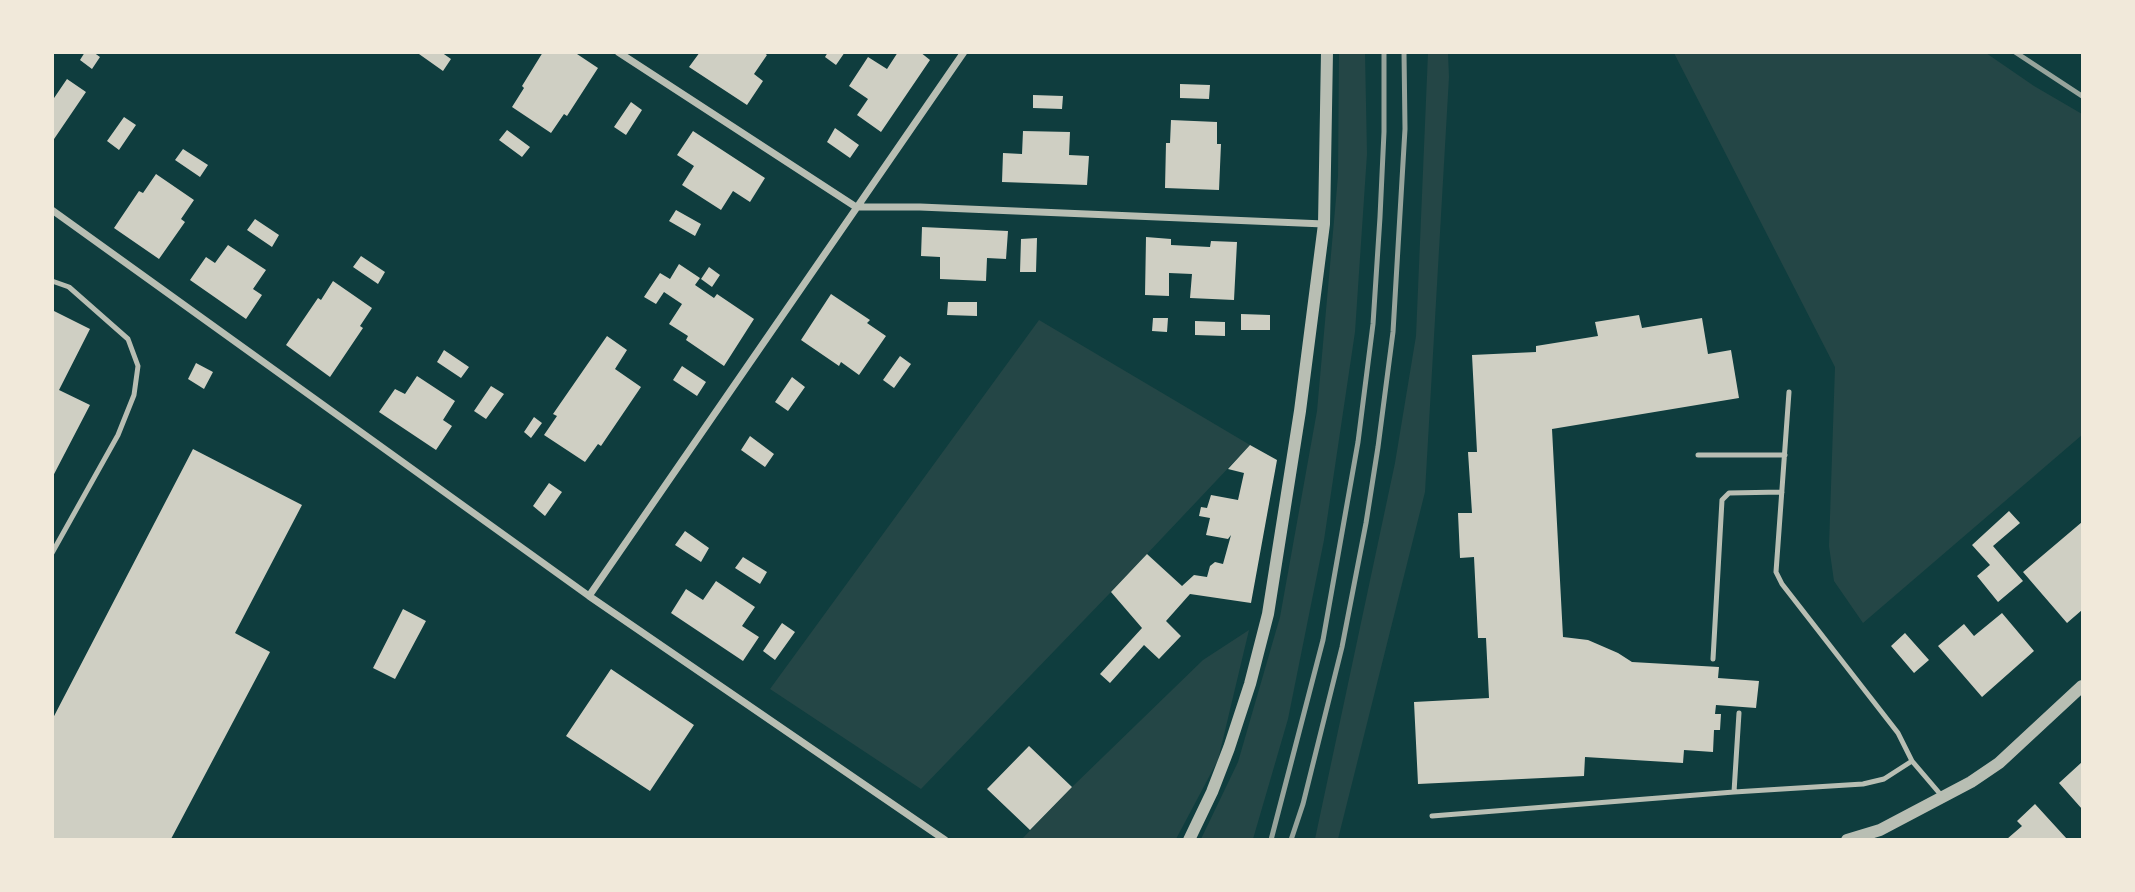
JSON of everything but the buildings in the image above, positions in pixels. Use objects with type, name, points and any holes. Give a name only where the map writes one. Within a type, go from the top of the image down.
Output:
[{"type":"street","points":[[618,52],[856,207],[920,207],[1324,224]]},
{"type":"street","points":[[589,596],[964,52]]},
{"type":"street","points":[[1189,839],[1212,792],[1229,748],[1250,684],[1268,614],[1300,411],[1324,224],[1327,52]]},
{"type":"street","points":[[52,210],[589,596],[945,839]]},
{"type":"street","points":[[1847,839],[1880,830],[1944,798],[1999,763],[2082,686]]},
{"type":"lane","points":[[52,281],[69,287],[128,340],[138,366],[134,396],[118,435],[52,552]]},
{"type":"lane","points":[[1789,392],[1776,572],[1782,584],[1898,733],[1912,761],[1944,798]]},
{"type":"lane","points":[[1698,455],[1785,454]]},
{"type":"lane","points":[[1713,659],[1722,500],[1729,493],[1782,492]]},
{"type":"lane","points":[[1734,792],[1740,713]]},
{"type":"lane","points":[[1432,816],[1863,784],[1884,779],[1912,761]]},
{"type":"shaded area","points":[[1339,53],[1365,53],[1367,154],[1355,332],[1324,540],[1288,719],[1253,839],[1201,839],[1238,762],[1280,617],[1317,411],[1338,176]]},
{"type":"shaded area","points":[[1428,53],[1448,53],[1449,77],[1425,492],[1338,839],[1315,839],[1395,463],[1416,336]]},
{"type":"shaded area","points":[[1674,53],[1986,53],[2034,86],[2082,114],[2082,435],[1863,623],[1834,581],[1829,546],[1835,367]]},
{"type":"shaded area","points":[[1039,320],[1250,445],[921,789],[770,689]]},
{"type":"shaded area","points":[[1249,630],[1218,760],[1176,839],[1021,840],[1203,660]]},
{"type":"railway","points":[[1271,840],[1323,640],[1358,442],[1373,324],[1384,132],[1384,52]]},
{"type":"railway","points":[[1291,840],[1303,804],[1342,647],[1378,447],[1393,332],[1405,129],[1404,52]]},
{"type":"railway","points":[[2015,52],[2082,96]]}]
